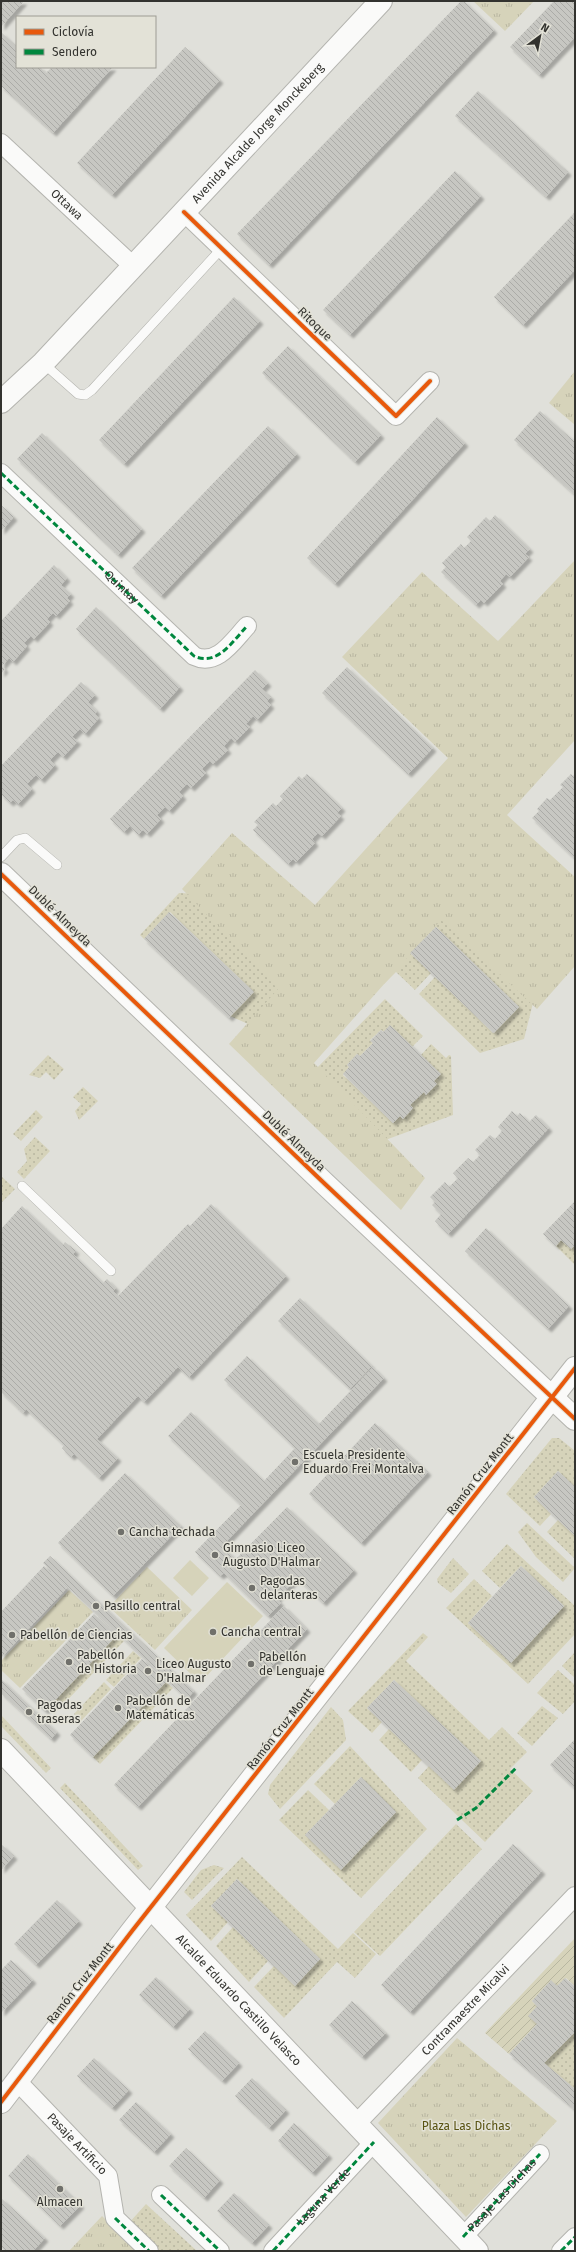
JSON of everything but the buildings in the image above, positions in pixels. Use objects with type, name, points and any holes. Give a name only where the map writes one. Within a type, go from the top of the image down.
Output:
[{"type":"main road","name":"Avenida Alcalde Jorge Monckeberg","points":[[1,402],[43,362],[381,1]]},
{"type":"main road","name":"Dublé Almeyda","points":[[1,874],[325,1184],[575,1419]]},
{"type":"main road","name":"Ramón Cruz Montt","points":[[1,2102],[151,1908],[575,1368]]},
{"type":"main road","name":"Alcalde Eduardo Castillo Velasco","points":[[1,1750],[470,2244]]},
{"type":"street","name":"Ottawa","points":[[1,143],[133,266]]},
{"type":"street","name":"Ritoque","points":[[184,212],[396,416],[430,381]]},
{"type":"street","name":"Quintay","points":[[1,474],[194,656],[205,659],[218,656],[247,626]]},
{"type":"street","name":"Contramaestre Micalvi","points":[[356,2124],[575,1896]]},
{"type":"street","name":"Pasaje Artificio","points":[[17,2081],[108,2176],[115,2218],[149,2251]]},
{"type":"street","name":"Laguna Verde","points":[[273,2251],[374,2142]]},
{"type":"street","name":"Pasaje Las Dichas","points":[[470,2244],[540,2154]]},
{"type":"street","points":[[161,2195],[220,2251]]},
{"type":"street","points":[[561,2251],[575,2237]]},
{"type":"lane","points":[[43,362],[78,394],[85,395],[92,390],[222,248]]},
{"type":"lane","points":[[1,857],[17,840],[25,838],[57,865]]},
{"type":"lane","points":[[22,1186],[111,1271]]},
{"type":"green space","points":[[473,1],[534,1],[505,31]]},
{"type":"green space","points":[[575,371],[575,425],[549,403]]},
{"type":"green space","points":[[575,560],[575,740],[507,815],[575,877],[575,966],[537,1009],[441,920],[314,1063],[425,1178],[401,1210],[229,1044],[278,989],[182,889],[232,833],[315,905],[448,758],[342,657],[422,572],[498,641]]},
{"type":"green space","points":[[179,893],[226,895],[287,1000],[262,1030],[230,1016],[253,991],[170,912],[144,939],[140,935]]},
{"type":"green space","points":[[440,901],[537,987],[524,1039],[480,1053],[419,994],[435,977],[493,1033],[519,1007],[436,927],[410,953],[431,973],[415,990],[396,972],[384,984],[361,965]]},
{"type":"green space","points":[[385,999],[423,1036],[412,1047],[381,1030],[370,1040],[373,1043],[360,1056],[357,1054],[347,1065],[349,1067],[343,1075],[393,1123],[400,1116],[403,1119],[413,1108],[410,1105],[424,1092],[426,1095],[434,1081],[421,1055],[431,1044],[446,1058],[449,1055],[451,1056],[453,1115],[380,1142],[310,1075]]},
{"type":"green space","points":[[48,1055],[64,1069],[54,1080],[46,1072],[40,1078],[29,1075]]},
{"type":"green space","points":[[83,1087],[98,1101],[79,1120],[75,1111],[81,1104],[73,1097]]},
{"type":"green space","points":[[36,1110],[43,1117],[21,1141],[13,1134]]},
{"type":"green space","points":[[35,1137],[50,1151],[24,1179],[17,1172],[27,1161],[24,1149]]},
{"type":"green space","points":[[1,1176],[15,1189],[1,1203]]},
{"type":"green space","points":[[561,1240],[571,1249],[575,1245],[575,1265],[556,1246]]},
{"type":"green space","points":[[552,1438],[559,1438],[575,1451],[575,1487],[558,1471],[534,1497],[551,1514],[540,1526],[506,1494]]},
{"type":"green space","points":[[558,1520],[575,1536],[575,1559],[547,1532]]},
{"type":"green space","points":[[527,1523],[575,1568],[563,1582],[536,1557],[518,1532]]},
{"type":"green space","points":[[507,1544],[575,1606],[575,1634],[528,1684],[446,1608],[474,1579],[492,1596],[468,1623],[511,1662],[564,1606],[521,1566],[500,1588],[482,1571]]},
{"type":"green space","points":[[453,1558],[469,1574],[451,1593],[438,1583],[437,1579]]},
{"type":"green space","points":[[190,1560],[209,1578],[192,1596],[173,1578]]},
{"type":"green space","points":[[147,1567],[192,1610],[155,1650],[109,1607]]},
{"type":"green space","name":"Cancha central","points":[[227,1582],[263,1616],[200,1683],[164,1648]]},
{"type":"green space","points":[[69,1590],[93,1612],[20,1688],[1,1670],[1,1661]]},
{"type":"green space","points":[[423,1633],[428,1637],[406,1661],[489,1740],[502,1727],[527,1752],[510,1769],[533,1791],[485,1842],[418,1778],[429,1766],[480,1761],[394,1680],[367,1708],[382,1722],[372,1733],[348,1711]]},
{"type":"green space","points":[[117,1635],[124,1641],[54,1714],[48,1708]]},
{"type":"green space","points":[[133,1651],[141,1658],[114,1687],[106,1680]]},
{"type":"green space","points":[[575,1652],[575,1678],[562,1666]]},
{"type":"green space","points":[[558,1670],[575,1685],[575,1701],[563,1714],[537,1693]]},
{"type":"green space","points":[[104,1682],[111,1689],[81,1721],[74,1714]]},
{"type":"green space","points":[[166,1682],[173,1688],[100,1764],[93,1757]]},
{"type":"green space","points":[[542,1706],[558,1718],[532,1746],[517,1733]]},
{"type":"green space","points":[[331,1707],[343,1720],[346,1740],[280,1809],[268,1794],[270,1785]]},
{"type":"green space","points":[[1,1715],[51,1768],[46,1773],[1,1726]]},
{"type":"green space","points":[[389,1729],[422,1760],[411,1772],[379,1740]]},
{"type":"green space","points":[[350,1746],[427,1829],[361,1898],[279,1820],[308,1790],[329,1810],[305,1835],[341,1869],[396,1812],[361,1777],[335,1804],[314,1784]]},
{"type":"green space","points":[[65,1783],[143,1866],[138,1870],[60,1788]]},
{"type":"green space","points":[[456,1824],[482,1849],[380,1956],[354,1932]]},
{"type":"green space","points":[[242,1857],[338,1949],[353,1933],[376,1954],[355,1978],[337,1962],[284,2018],[254,1987],[274,1966],[295,1986],[320,1959],[237,1879],[211,1906],[228,1922],[211,1941],[186,1915]]},
{"type":"green space","points":[[214,1865],[224,1868],[192,1900],[184,1892],[201,1870]]},
{"type":"green space","points":[[233,1927],[268,1961],[249,1982],[216,1946]]},
{"type":"green space","points":[[575,1938],[575,1986],[566,1978],[557,1986],[551,1981],[532,2001],[537,2006],[537,2024],[509,2054],[485,2033]]},
{"type":"green space","points":[[575,2032],[575,2089],[544,2063]]},
{"type":"green space","name":"Plaza Las Dichas","points":[[457,2038],[557,2121],[466,2217],[378,2123]]},
{"type":"green space","points":[[146,2204],[197,2251],[155,2251],[128,2224]]},
{"type":"green space","points":[[102,2216],[138,2251],[69,2251]]},
{"type":"marked path","points":[[1,473],[194,656],[210,658],[217,655],[224,651],[247,626]]},
{"type":"marked path","points":[[457,1820],[476,1808],[516,1768]]},
{"type":"marked path","points":[[273,2251],[374,2142]]},
{"type":"marked path","points":[[463,2237],[540,2154]]},
{"type":"marked path","points":[[161,2195],[220,2251]]},
{"type":"marked path","points":[[115,2218],[149,2251]]},
{"type":"marked path","points":[[561,2251],[575,2237]]},
{"type":"cycle path","points":[[184,212],[396,416],[430,381]]},
{"type":"cycle path","points":[[1,874],[325,1184],[575,1419]]},
{"type":"cycle path","points":[[1,2102],[132,1931],[575,1368]]},
{"type":"place","name":"Escuela Presidente Eduardo Frei Montalva","points":[[295,1462]]},
{"type":"place","name":"Cancha techada","points":[[121,1532]]},
{"type":"place","name":"Gimnasio Liceo Augusto D'Halmar","points":[[215,1555]]},
{"type":"place","name":"Pagodas delanteras","points":[[252,1588]]},
{"type":"place","name":"Pasillo central","points":[[96,1606]]},
{"type":"place","name":"Cancha central","points":[[213,1632]]},
{"type":"place","name":"Pabellón de Ciencias","points":[[12,1635]]},
{"type":"place","name":"Pabellón de Historia","points":[[69,1662]]},
{"type":"place","name":"Pabellón de Lenguaje","points":[[251,1664]]},
{"type":"place","name":"Liceo Augusto D'Halmar","points":[[148,1671]]},
{"type":"place","name":"Pabellón de Matemáticas","points":[[118,1708]]},
{"type":"place","name":"Pagodas traseras","points":[[29,1712]]},
{"type":"place","name":"Almacen","points":[[60,2189]]}]
